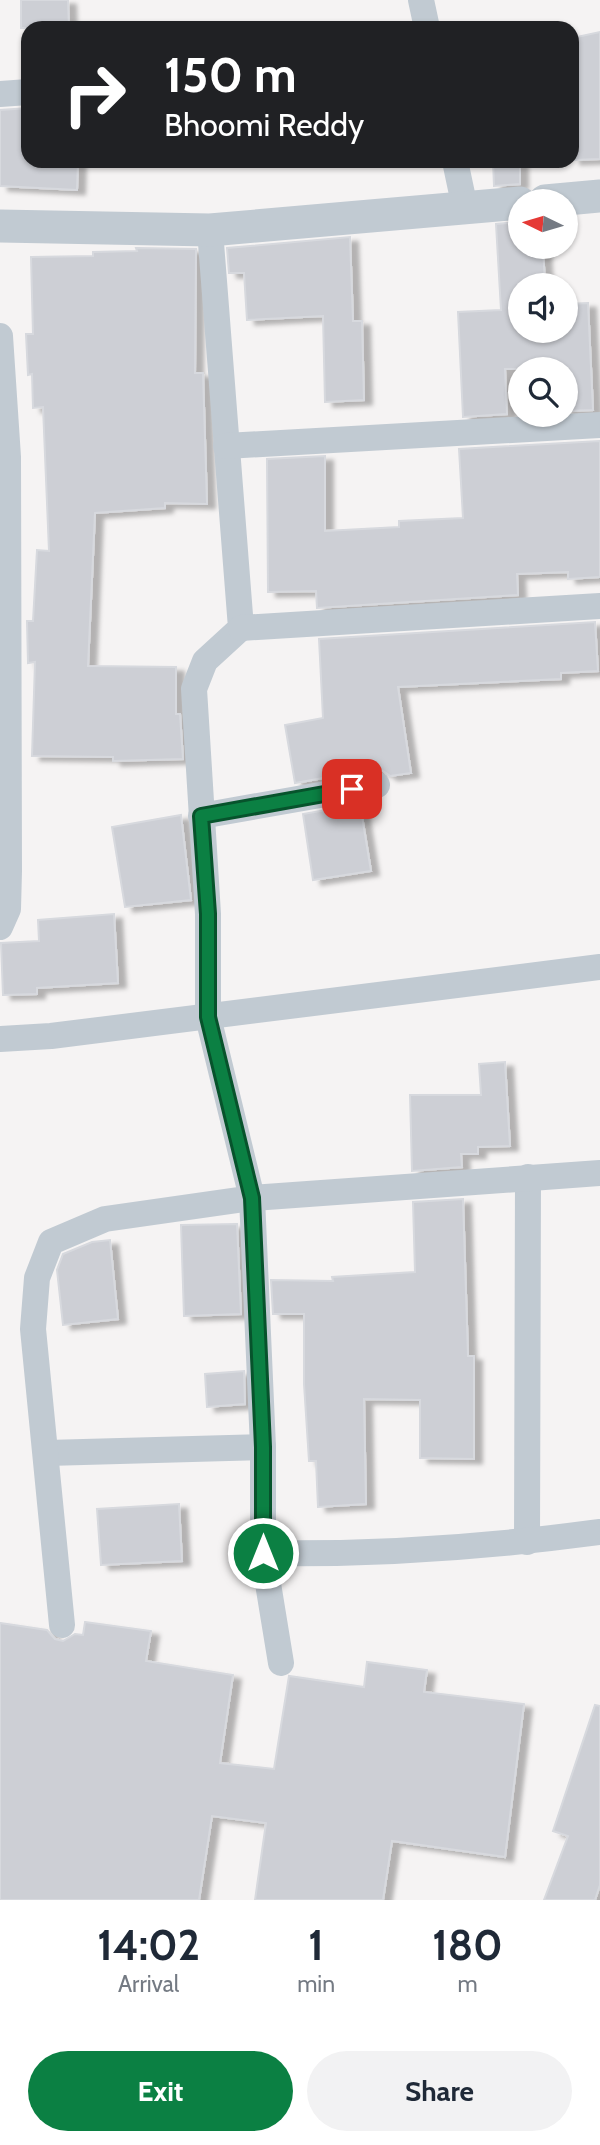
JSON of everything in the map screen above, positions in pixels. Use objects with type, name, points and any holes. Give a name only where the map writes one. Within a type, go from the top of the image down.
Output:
[{"type":"street","points":[[421,0],[426,21]]},
{"type":"street","points":[[0,94],[21,92]]},
{"type":"street","points":[[456,168],[465,208]]},
{"type":"street","points":[[578,198],[600,196]]},
{"type":"street","points":[[0,226],[210,230],[508,205]]},
{"type":"street","points":[[210,230],[241,628]]},
{"type":"street","points":[[0,336],[4,457],[3,653],[8,909],[0,927]]},
{"type":"street","points":[[226,446],[600,425]]},
{"type":"street","points":[[281,1663],[263,1553],[263,1447],[252,1198],[208,1017],[208,914],[194,689],[205,661],[241,628],[600,606]]},
{"type":"street","points":[[201,816],[377,785]]},
{"type":"street","points":[[0,1039],[51,1036],[600,967]]},
{"type":"street","points":[[62,1625],[33,1329],[37,1278],[51,1242],[105,1219],[252,1198],[600,1173]]},
{"type":"street","points":[[527,1542],[528,1177]]},
{"type":"street","points":[[47,1453],[263,1447]]},
{"type":"street","points":[[263,1553],[334,1553],[527,1542],[600,1532]]},
{"type":"building","points":[[21,0],[68,0],[69,21],[21,21]]},
{"type":"building","points":[[600,32],[600,159],[579,160],[579,36]]},
{"type":"building","points":[[21,108],[21,168],[78,168],[77,190],[0,186],[0,110]]},
{"type":"building","points":[[493,168],[520,168],[520,184],[494,186]]},
{"type":"building","points":[[508,223],[508,259],[544,259],[544,273],[508,273],[508,343],[578,343],[578,303],[588,303],[593,410],[578,411],[578,357],[508,357],[508,369],[505,369],[507,414],[463,417],[458,312],[501,310],[496,224]]},
{"type":"building","points":[[350,237],[353,321],[362,321],[364,400],[325,402],[323,316],[247,320],[244,273],[229,273],[227,248]]},
{"type":"building","points":[[136,248],[196,249],[195,373],[203,373],[207,504],[165,503],[165,508],[95,513],[88,666],[176,667],[176,714],[180,714],[183,759],[113,761],[113,757],[32,756],[35,662],[28,663],[27,621],[33,621],[37,550],[49,551],[43,407],[33,408],[32,374],[28,375],[26,334],[33,334],[31,257],[93,256],[93,252],[137,251]]},
{"type":"building","points":[[600,441],[600,577],[568,579],[568,572],[517,574],[518,595],[317,608],[316,591],[268,592],[267,459],[325,456],[325,531],[399,527],[399,521],[463,518],[459,449]]},
{"type":"building","points":[[595,622],[598,671],[561,673],[561,679],[398,687],[411,773],[390,776],[374,769],[295,783],[285,725],[323,718],[319,639]]},
{"type":"building","points":[[360,804],[371,871],[313,880],[303,814]]},
{"type":"building","points":[[181,815],[191,900],[125,907],[112,827]]},
{"type":"building","points":[[114,914],[118,983],[37,988],[37,994],[3,995],[1,943],[39,941],[38,920]]},
{"type":"building","points":[[505,1062],[510,1146],[478,1147],[478,1154],[461,1154],[462,1167],[412,1171],[410,1095],[481,1095],[479,1064]]},
{"type":"building","points":[[463,1199],[468,1356],[474,1356],[474,1459],[420,1458],[420,1400],[364,1399],[366,1504],[318,1507],[316,1461],[309,1461],[304,1384],[304,1314],[273,1314],[271,1280],[333,1281],[332,1277],[415,1272],[413,1202]]},
{"type":"building","points":[[237,1224],[241,1314],[184,1316],[181,1225]]},
{"type":"building","points":[[110,1240],[118,1319],[63,1325],[57,1270],[63,1254],[92,1242]]},
{"type":"building","points":[[244,1371],[245,1404],[207,1407],[205,1374]]},
{"type":"building","points":[[179,1504],[182,1561],[101,1565],[97,1509]]},
{"type":"building","points":[[85,1622],[151,1631],[146,1661],[233,1675],[220,1763],[274,1769],[289,1676],[364,1687],[367,1662],[427,1670],[424,1692],[524,1704],[505,1857],[392,1841],[383,1900],[255,1900],[266,1823],[212,1816],[199,1900],[0,1900],[0,1623],[47,1630],[55,1639],[63,1641],[75,1634],[83,1635]]},
{"type":"building","points":[[595,1705],[600,1706],[600,1885],[595,1900],[544,1900],[568,1836],[553,1831]]},
{"type":"route","points":[[263,1553],[263,1447],[252,1198],[208,1017],[208,914],[201,816],[352,789]]}]
